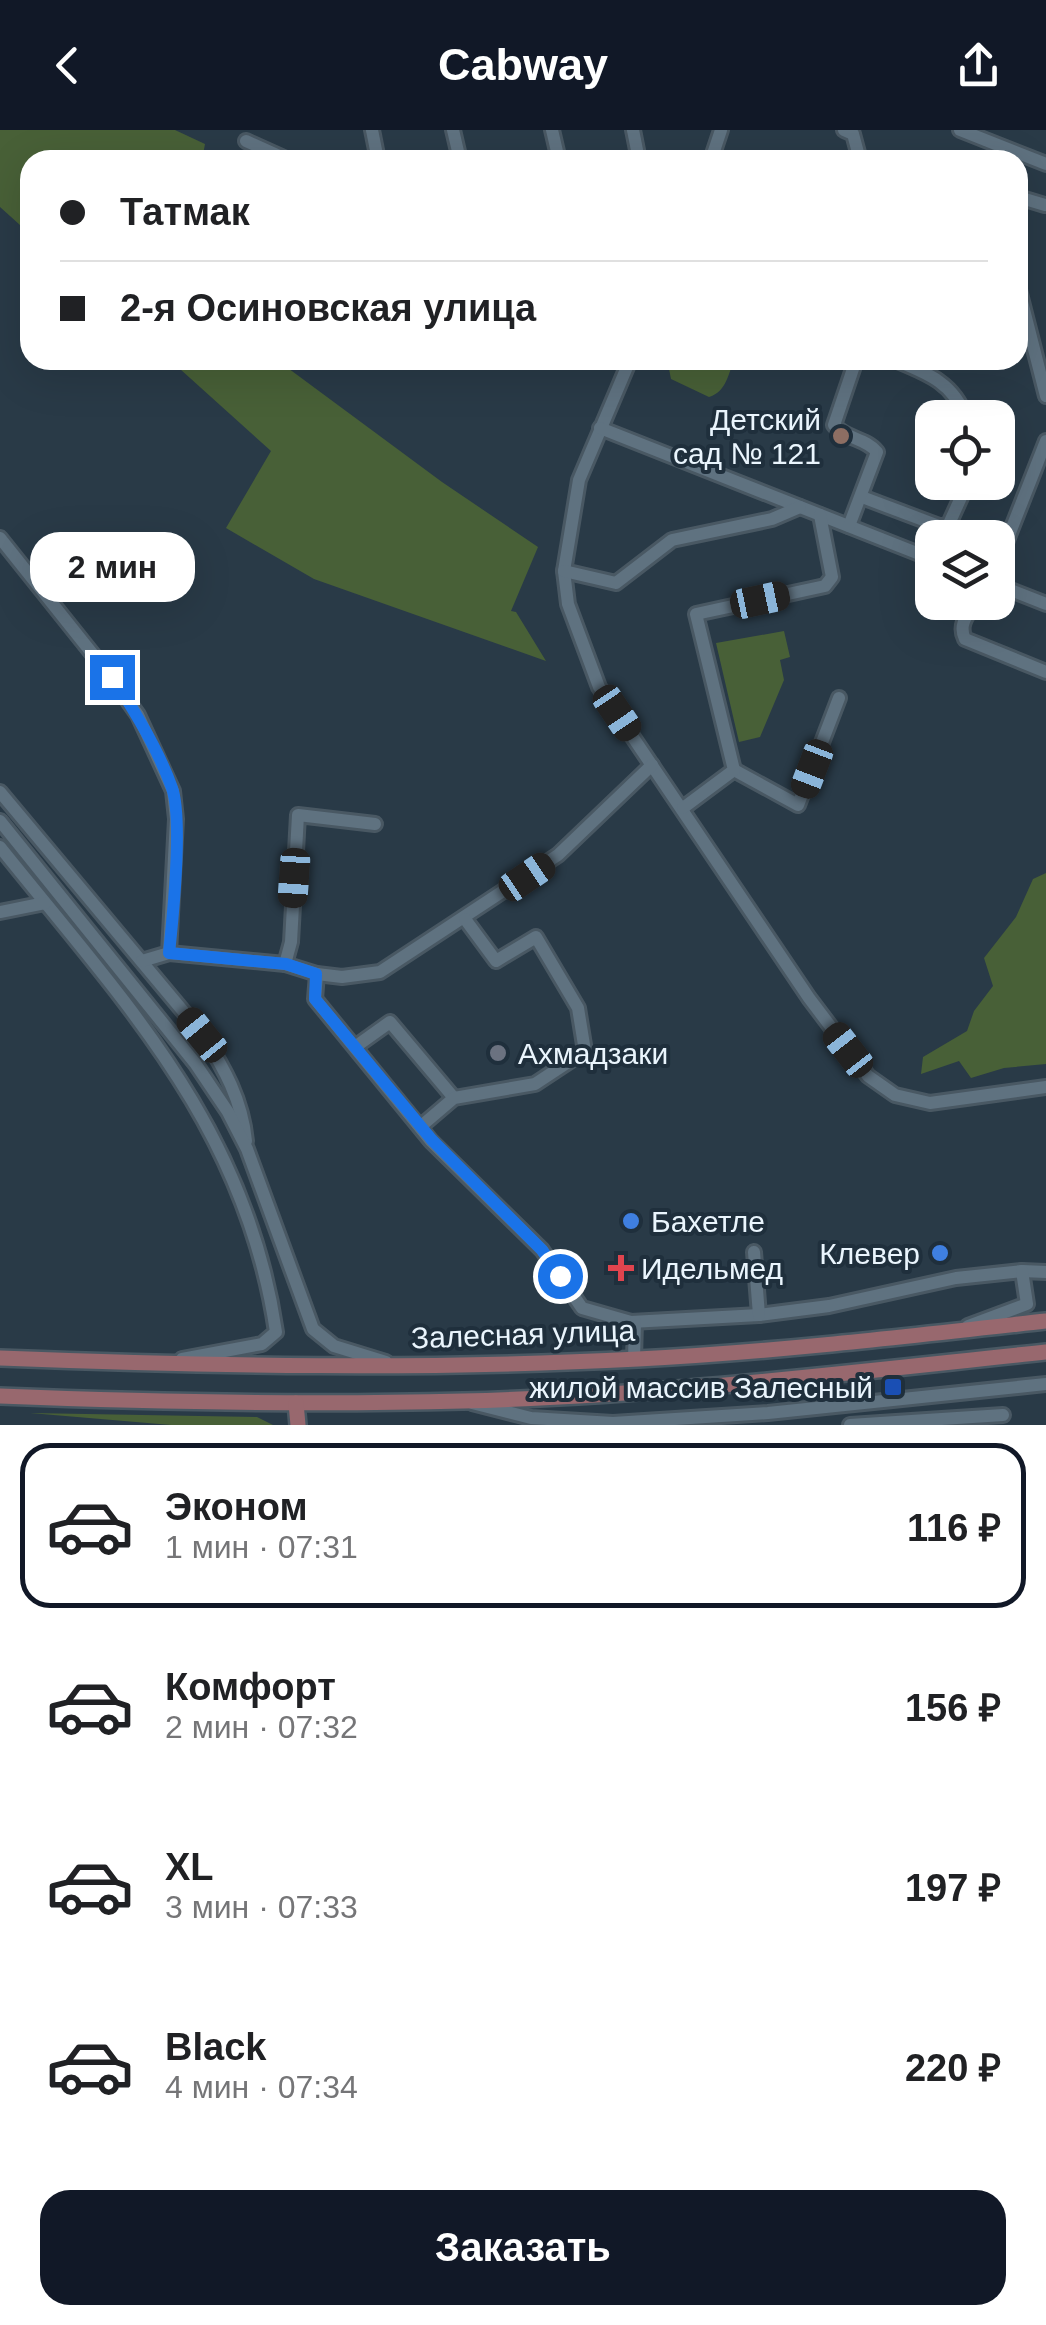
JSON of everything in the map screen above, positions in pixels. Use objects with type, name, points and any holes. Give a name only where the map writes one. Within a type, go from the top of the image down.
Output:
[{"type":"main road","name":"Залесная улица","points":[[0,1358],[153,1364],[398,1365],[634,1359],[1046,1321]]},
{"type":"main road","name":"Залесная улица","points":[[0,1396],[296,1403],[464,1402],[582,1396],[1046,1352]]},
{"type":"main road","points":[[296,1403],[298,1425]]},
{"type":"street","points":[[844,130],[854,134],[858,150]]},
{"type":"street","points":[[960,130],[1011,150]]},
{"type":"street","points":[[246,141],[266,150]]},
{"type":"street","points":[[1028,320],[1046,396]]},
{"type":"street","points":[[626,370],[579,480],[564,571],[568,604],[599,687],[808,998],[868,1076],[896,1094],[930,1103],[1046,1087]]},
{"type":"street","points":[[849,526],[877,452],[834,424],[853,370]]},
{"type":"street","points":[[920,370],[947,386],[960,400]]},
{"type":"street","points":[[600,428],[915,552]]},
{"type":"street","points":[[1015,521],[1046,444]]},
{"type":"street","points":[[862,497],[939,526],[948,526],[961,500]]},
{"type":"street","points":[[564,571],[616,583],[672,540],[772,518],[800,507]]},
{"type":"street","points":[[820,515],[832,576],[825,586],[696,614],[734,770],[798,805],[840,698]]},
{"type":"street","points":[[0,538],[138,715],[173,790],[176,819],[169,953]]},
{"type":"street","points":[[1015,591],[1046,604]]},
{"type":"street","points":[[964,620],[961,631],[965,639],[1046,672]]},
{"type":"street","points":[[142,961],[169,953],[286,964],[342,977],[380,972],[558,856],[652,765]]},
{"type":"street","points":[[683,808],[734,770]]},
{"type":"street","points":[[0,792],[202,1035],[224,1068],[244,1122],[247,1149]]},
{"type":"street","points":[[286,964],[291,942],[298,815],[375,824]]},
{"type":"street","points":[[0,821],[195,1062],[228,1112],[247,1149],[313,1328],[334,1346],[398,1365]]},
{"type":"street","points":[[0,847],[124,999],[190,1092],[226,1162],[270,1292],[276,1332],[262,1344],[153,1364]]},
{"type":"street","points":[[0,912],[45,903]]},
{"type":"street","points":[[316,974],[315,999],[420,1127],[454,1098],[535,1084],[585,1050],[578,1008],[536,936],[496,961],[465,919]]},
{"type":"street","points":[[355,1048],[390,1022],[454,1098]]},
{"type":"street","name":"Залесная улица","points":[[420,1127],[542,1250],[582,1308],[635,1322],[758,1315],[829,1306],[956,1278],[1037,1273]]},
{"type":"street","points":[[754,1252],[758,1315]]},
{"type":"street","points":[[951,1332],[1027,1304],[1037,1273]]},
{"type":"street","points":[[634,1359],[635,1322]]},
{"type":"street","name":"Залесная улица","points":[[464,1402],[531,1418],[613,1424],[769,1419],[1046,1384]]},
{"type":"street","points":[[921,1398],[922,1422]]},
{"type":"street","points":[[850,1425],[1003,1414]]},
{"type":"green space","points":[[0,130],[175,130],[205,144],[204,150],[20,150],[20,225],[0,207]]},
{"type":"green space","points":[[181,370],[291,370],[538,547],[511,611],[516,612],[546,661],[314,579],[226,528],[271,451]]},
{"type":"green space","points":[[669,370],[730,370],[723,387],[709,397],[671,379]]},
{"type":"green space","points":[[784,631],[790,657],[780,660],[784,680],[760,737],[739,742],[716,643]]},
{"type":"green space","points":[[1046,873],[1046,1064],[1004,1068],[971,1078],[959,1061],[921,1074],[923,1057],[967,1031],[974,1011],[993,986],[984,958],[1016,917],[1033,879]]},
{"type":"green space","points":[[30,1413],[257,1417],[273,1425],[171,1425]]},
{"type":"place","name":"Детский сад № 121","points":[[841,436]]},
{"type":"place","name":"Ахмадзаки","points":[[498,1053]]},
{"type":"place","name":"Бахетле","points":[[631,1221]]},
{"type":"place","name":"Клевер","points":[[940,1253]]},
{"type":"place","name":"Идельмед","points":[[621,1268]]},
{"type":"place","name":"жилой массив Залесный","points":[[893,1387]]},
{"type":"route","points":[[112,677],[138,715],[173,790],[176,819],[169,953],[286,964],[316,974],[315,999],[432,1140],[542,1250],[560,1276]]}]
